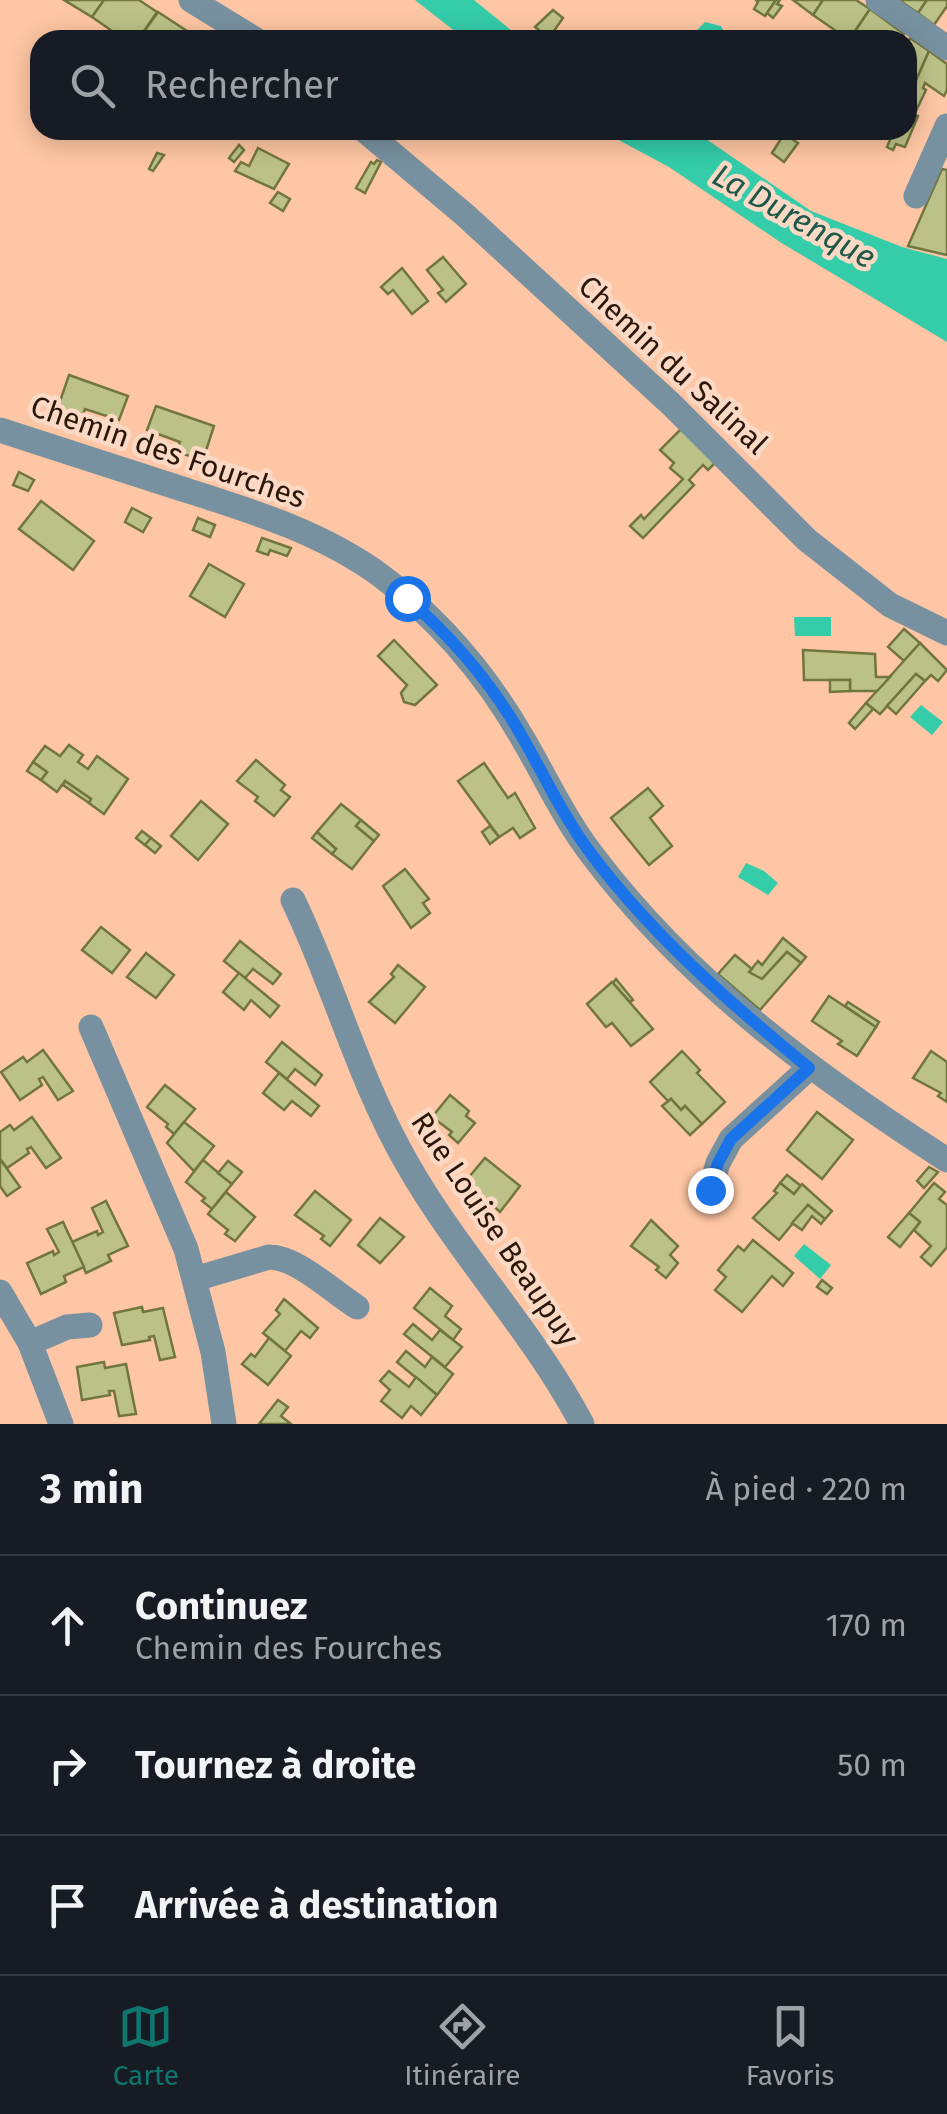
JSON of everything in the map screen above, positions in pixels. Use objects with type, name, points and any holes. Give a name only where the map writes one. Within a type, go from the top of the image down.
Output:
[{"type":"street","points":[[190,0],[240,30]]},
{"type":"street","points":[[878,0],[947,48]]},
{"type":"street","points":[[916,196],[947,126]]},
{"type":"street","name":"Chemin du Salinal","points":[[376,140],[465,215],[658,392],[807,540],[890,606],[947,633]]},
{"type":"street","name":"Chemin des Fourches","points":[[0,430],[284,522],[381,576],[437,625],[481,676],[509,715],[572,826],[611,880],[706,979],[809,1068],[947,1160]]},
{"type":"street","name":"Rue Louise Beaupuy","points":[[293,900],[319,954],[357,1065],[409,1168],[457,1241],[545,1360],[582,1424]]},
{"type":"street","points":[[91,1028],[165,1194],[195,1279],[213,1352],[224,1424]]},
{"type":"street","points":[[710,1190],[731,1139],[809,1068]]},
{"type":"street","points":[[195,1279],[279,1258],[298,1266],[357,1308]]},
{"type":"street","points":[[0,1292],[30,1343],[61,1424]]},
{"type":"street","points":[[30,1343],[67,1327],[90,1325]]},
{"type":"water","points":[[415,0],[474,0],[511,30],[453,30]]},
{"type":"water","points":[[705,22],[723,30],[697,30]]},
{"type":"water","name":"La Durenque","points":[[619,140],[708,140],[811,211],[902,247],[947,259],[947,342],[780,242],[669,167]]},
{"type":"water","points":[[794,617],[831,617],[831,636],[795,636]]},
{"type":"water","points":[[921,705],[943,722],[932,735],[910,717]]},
{"type":"water","points":[[746,863],[778,883],[768,895],[738,877]]},
{"type":"water","points":[[804,1244],[831,1265],[820,1279],[794,1256]]},
{"type":"building","points":[[64,0],[104,0],[92,17]]},
{"type":"building","points":[[104,0],[139,0],[157,12],[145,30],[111,30],[92,17]]},
{"type":"building","points":[[756,0],[776,0],[765,16],[754,9]]},
{"type":"building","points":[[776,0],[782,6],[773,18],[767,13]]},
{"type":"building","points":[[793,0],[823,0],[813,15]]},
{"type":"building","points":[[823,0],[856,0],[870,9],[856,30],[835,30],[813,15]]},
{"type":"building","points":[[899,0],[927,0],[918,13]]},
{"type":"building","points":[[927,0],[947,0],[934,25],[918,13]]},
{"type":"building","points":[[870,9],[899,30],[856,30]]},
{"type":"building","points":[[553,10],[563,18],[555,30],[535,27]]},
{"type":"building","points":[[158,12],[185,30],[145,30]]},
{"type":"building","points":[[917,43],[929,51],[917,78]]},
{"type":"building","points":[[929,51],[947,64],[944,96],[925,83],[926,90],[917,109],[917,78]]},
{"type":"building","points":[[780,140],[798,143],[784,162],[772,153]]},
{"type":"building","points":[[890,140],[908,140],[905,147],[887,147]]},
{"type":"building","points":[[239,145],[244,150],[234,162],[229,158]]},
{"type":"building","points":[[258,148],[289,164],[274,189],[235,171],[241,162],[249,166]]},
{"type":"building","points":[[157,153],[164,155],[153,171],[149,169]]},
{"type":"building","points":[[371,162],[381,162],[365,193],[356,188]]},
{"type":"building","points":[[942,169],[947,170],[947,255],[908,246]]},
{"type":"building","points":[[278,192],[290,199],[283,211],[270,203]]},
{"type":"building","points":[[443,257],[466,284],[446,302],[438,293],[443,290],[427,270]]},
{"type":"building","points":[[402,268],[428,301],[412,314],[393,290],[388,294],[381,287]]},
{"type":"building","points":[[69,375],[128,396],[119,420],[85,409],[82,418],[57,410]]},
{"type":"building","points":[[156,406],[214,426],[203,460],[176,452],[180,442],[147,430]]},
{"type":"building","points":[[682,428],[717,461],[708,470],[703,465],[689,480],[694,485],[643,538],[630,526],[641,515],[644,519],[683,479],[670,468],[674,463],[660,450]]},
{"type":"building","points":[[19,472],[34,480],[28,491],[13,485]]},
{"type":"building","points":[[41,501],[94,541],[73,570],[19,529]]},
{"type":"building","points":[[132,508],[151,518],[143,532],[125,522]]},
{"type":"building","points":[[198,518],[215,525],[210,537],[193,530]]},
{"type":"building","points":[[262,538],[291,548],[287,556],[270,550],[268,555],[257,551]]},
{"type":"building","points":[[209,564],[244,584],[225,617],[190,596]]},
{"type":"building","points":[[904,629],[920,643],[904,661],[888,647]]},
{"type":"building","points":[[394,640],[437,685],[415,705],[404,702],[401,693],[407,685],[378,656]]},
{"type":"building","points":[[920,643],[947,670],[938,681],[931,675],[925,681],[916,674],[880,714],[866,703]]},
{"type":"building","points":[[803,650],[875,654],[876,677],[890,677],[877,691],[850,691],[850,680],[804,680]]},
{"type":"building","points":[[916,674],[925,681],[896,714],[887,706]]},
{"type":"building","points":[[830,680],[850,680],[850,691],[830,692]]},
{"type":"building","points":[[866,703],[873,709],[855,729],[849,723]]},
{"type":"building","points":[[69,745],[83,755],[78,762],[88,769],[97,756],[128,779],[104,814],[89,803],[91,799],[65,781],[57,792],[41,780],[47,772],[33,762],[45,746],[60,756]]},
{"type":"building","points":[[256,760],[285,785],[281,790],[290,797],[274,816],[237,781]]},
{"type":"building","points":[[33,762],[47,772],[41,780],[27,771]]},
{"type":"building","points":[[484,763],[508,798],[515,793],[535,828],[520,838],[513,828],[499,837],[458,781]]},
{"type":"building","points":[[65,781],[91,799],[89,803],[63,785]]},
{"type":"building","points":[[648,788],[663,806],[650,818],[672,846],[649,865],[611,818]]},
{"type":"building","points":[[201,801],[228,824],[198,860],[171,836]]},
{"type":"building","points":[[341,804],[361,820],[356,826],[374,841],[352,869],[332,854],[336,849],[317,832]]},
{"type":"building","points":[[361,820],[379,835],[374,841],[356,826]]},
{"type":"building","points":[[490,826],[499,837],[490,844],[482,832]]},
{"type":"building","points":[[142,831],[151,838],[145,845],[136,838]]},
{"type":"building","points":[[317,832],[336,849],[332,854],[312,838]]},
{"type":"building","points":[[151,838],[161,846],[155,853],[145,845]]},
{"type":"building","points":[[405,869],[429,899],[423,903],[430,913],[411,928],[383,886]]},
{"type":"building","points":[[101,927],[130,950],[112,973],[82,950]]},
{"type":"building","points":[[783,938],[806,957],[801,963],[787,952],[762,979],[757,979],[749,972],[758,961],[762,965]]},
{"type":"building","points":[[240,941],[281,974],[273,984],[253,969],[245,978],[224,961]]},
{"type":"building","points":[[787,952],[801,963],[760,1010],[718,974],[735,955],[752,969],[749,972],[762,979]]},
{"type":"building","points":[[146,953],[174,975],[156,998],[127,977]]},
{"type":"building","points":[[398,965],[425,987],[395,1023],[369,1002],[394,977],[391,974]]},
{"type":"building","points":[[239,973],[279,1006],[270,1017],[251,1000],[244,1010],[223,992]]},
{"type":"building","points":[[616,979],[633,1000],[630,1002],[613,983]]},
{"type":"building","points":[[612,982],[653,1029],[631,1046],[612,1023],[606,1027],[587,1004]]},
{"type":"building","points":[[829,996],[876,1027],[857,1056],[812,1021]]},
{"type":"building","points":[[848,1002],[879,1022],[876,1027],[845,1006]]},
{"type":"building","points":[[282,1042],[322,1075],[315,1085],[295,1069],[287,1079],[266,1062]]},
{"type":"building","points":[[43,1050],[73,1091],[58,1100],[43,1077],[39,1079],[42,1085],[20,1100],[1,1072],[23,1057],[27,1062]]},
{"type":"building","points":[[682,1051],[725,1102],[702,1124],[685,1106],[681,1110],[671,1099],[668,1101],[650,1082]]},
{"type":"building","points":[[931,1051],[947,1062],[947,1102],[938,1096],[941,1093],[913,1078]]},
{"type":"building","points":[[279,1073],[319,1106],[311,1116],[292,1101],[284,1110],[263,1093]]},
{"type":"building","points":[[165,1085],[195,1109],[174,1134],[147,1107]]},
{"type":"building","points":[[450,1095],[469,1111],[466,1116],[475,1123],[458,1143],[449,1135],[452,1132],[432,1117]]},
{"type":"building","points":[[671,1099],[681,1110],[685,1106],[702,1124],[690,1135],[662,1106]]},
{"type":"building","points":[[817,1112],[853,1140],[822,1179],[787,1150]]},
{"type":"building","points":[[32,1117],[61,1158],[46,1168],[31,1147],[27,1149],[29,1153],[7,1168],[0,1159],[0,1132],[10,1125],[14,1130]]},
{"type":"building","points":[[184,1122],[214,1146],[194,1171],[167,1143]]},
{"type":"building","points":[[485,1158],[520,1186],[500,1212],[474,1188],[471,1191],[463,1184]]},
{"type":"building","points":[[0,1159],[20,1187],[7,1196],[0,1186]]},
{"type":"building","points":[[203,1160],[232,1184],[212,1209],[186,1182]]},
{"type":"building","points":[[228,1161],[242,1172],[232,1184],[218,1173]]},
{"type":"building","points":[[929,1167],[938,1172],[924,1188],[917,1181]]},
{"type":"building","points":[[787,1175],[801,1186],[794,1194],[780,1183]]},
{"type":"building","points":[[780,1183],[794,1194],[802,1184],[832,1211],[825,1219],[808,1205],[779,1240],[753,1218],[777,1193],[774,1191]]},
{"type":"building","points":[[934,1183],[945,1192],[939,1199],[947,1205],[947,1247],[931,1266],[921,1257],[931,1246],[914,1230],[920,1222],[909,1213]]},
{"type":"building","points":[[315,1191],[351,1220],[330,1246],[321,1239],[324,1236],[295,1215]]},
{"type":"building","points":[[226,1192],[255,1217],[235,1241],[208,1214]]},
{"type":"building","points":[[106,1201],[128,1246],[108,1255],[111,1261],[86,1273],[72,1242],[103,1232],[92,1208]]},
{"type":"building","points":[[808,1205],[825,1219],[821,1224],[812,1216],[802,1230],[792,1223]]},
{"type":"building","points":[[909,1213],[920,1222],[900,1247],[888,1237]]},
{"type":"building","points":[[380,1218],[404,1237],[380,1263],[358,1245]]},
{"type":"building","points":[[651,1220],[678,1246],[670,1255],[678,1263],[666,1278],[656,1270],[659,1267],[631,1246]]},
{"type":"building","points":[[63,1222],[84,1267],[64,1276],[66,1282],[41,1294],[27,1263],[59,1252],[47,1229]]},
{"type":"building","points":[[753,1240],[793,1273],[783,1286],[772,1276],[742,1312],[715,1290],[726,1277],[718,1270],[738,1246],[744,1251]]},
{"type":"building","points":[[822,1280],[832,1288],[827,1294],[817,1287]]},
{"type":"building","points":[[430,1288],[452,1306],[445,1316],[461,1329],[453,1340],[414,1308]]},
{"type":"building","points":[[284,1299],[318,1328],[310,1338],[301,1331],[285,1351],[263,1333],[280,1314],[276,1310]]},
{"type":"building","points":[[142,1307],[143,1312],[163,1308],[175,1357],[160,1360],[154,1336],[122,1345],[114,1313]]},
{"type":"building","points":[[413,1324],[432,1340],[440,1330],[462,1347],[445,1367],[404,1334]]},
{"type":"building","points":[[269,1338],[291,1356],[268,1385],[242,1364],[251,1354],[255,1357]]},
{"type":"building","points":[[406,1351],[425,1367],[432,1357],[453,1374],[437,1395],[397,1362]]},
{"type":"building","points":[[104,1362],[105,1368],[126,1364],[136,1414],[119,1416],[114,1391],[82,1400],[77,1367]]},
{"type":"building","points":[[389,1371],[409,1387],[416,1377],[437,1395],[421,1415],[411,1406],[402,1418],[381,1401],[390,1390],[380,1381]]},
{"type":"building","points":[[278,1400],[288,1407],[281,1416],[291,1424],[259,1424]]},
{"type":"route","points":[[407,598],[447,634],[495,694],[572,826],[611,880],[706,979],[809,1068],[731,1139],[710,1190]]}]
